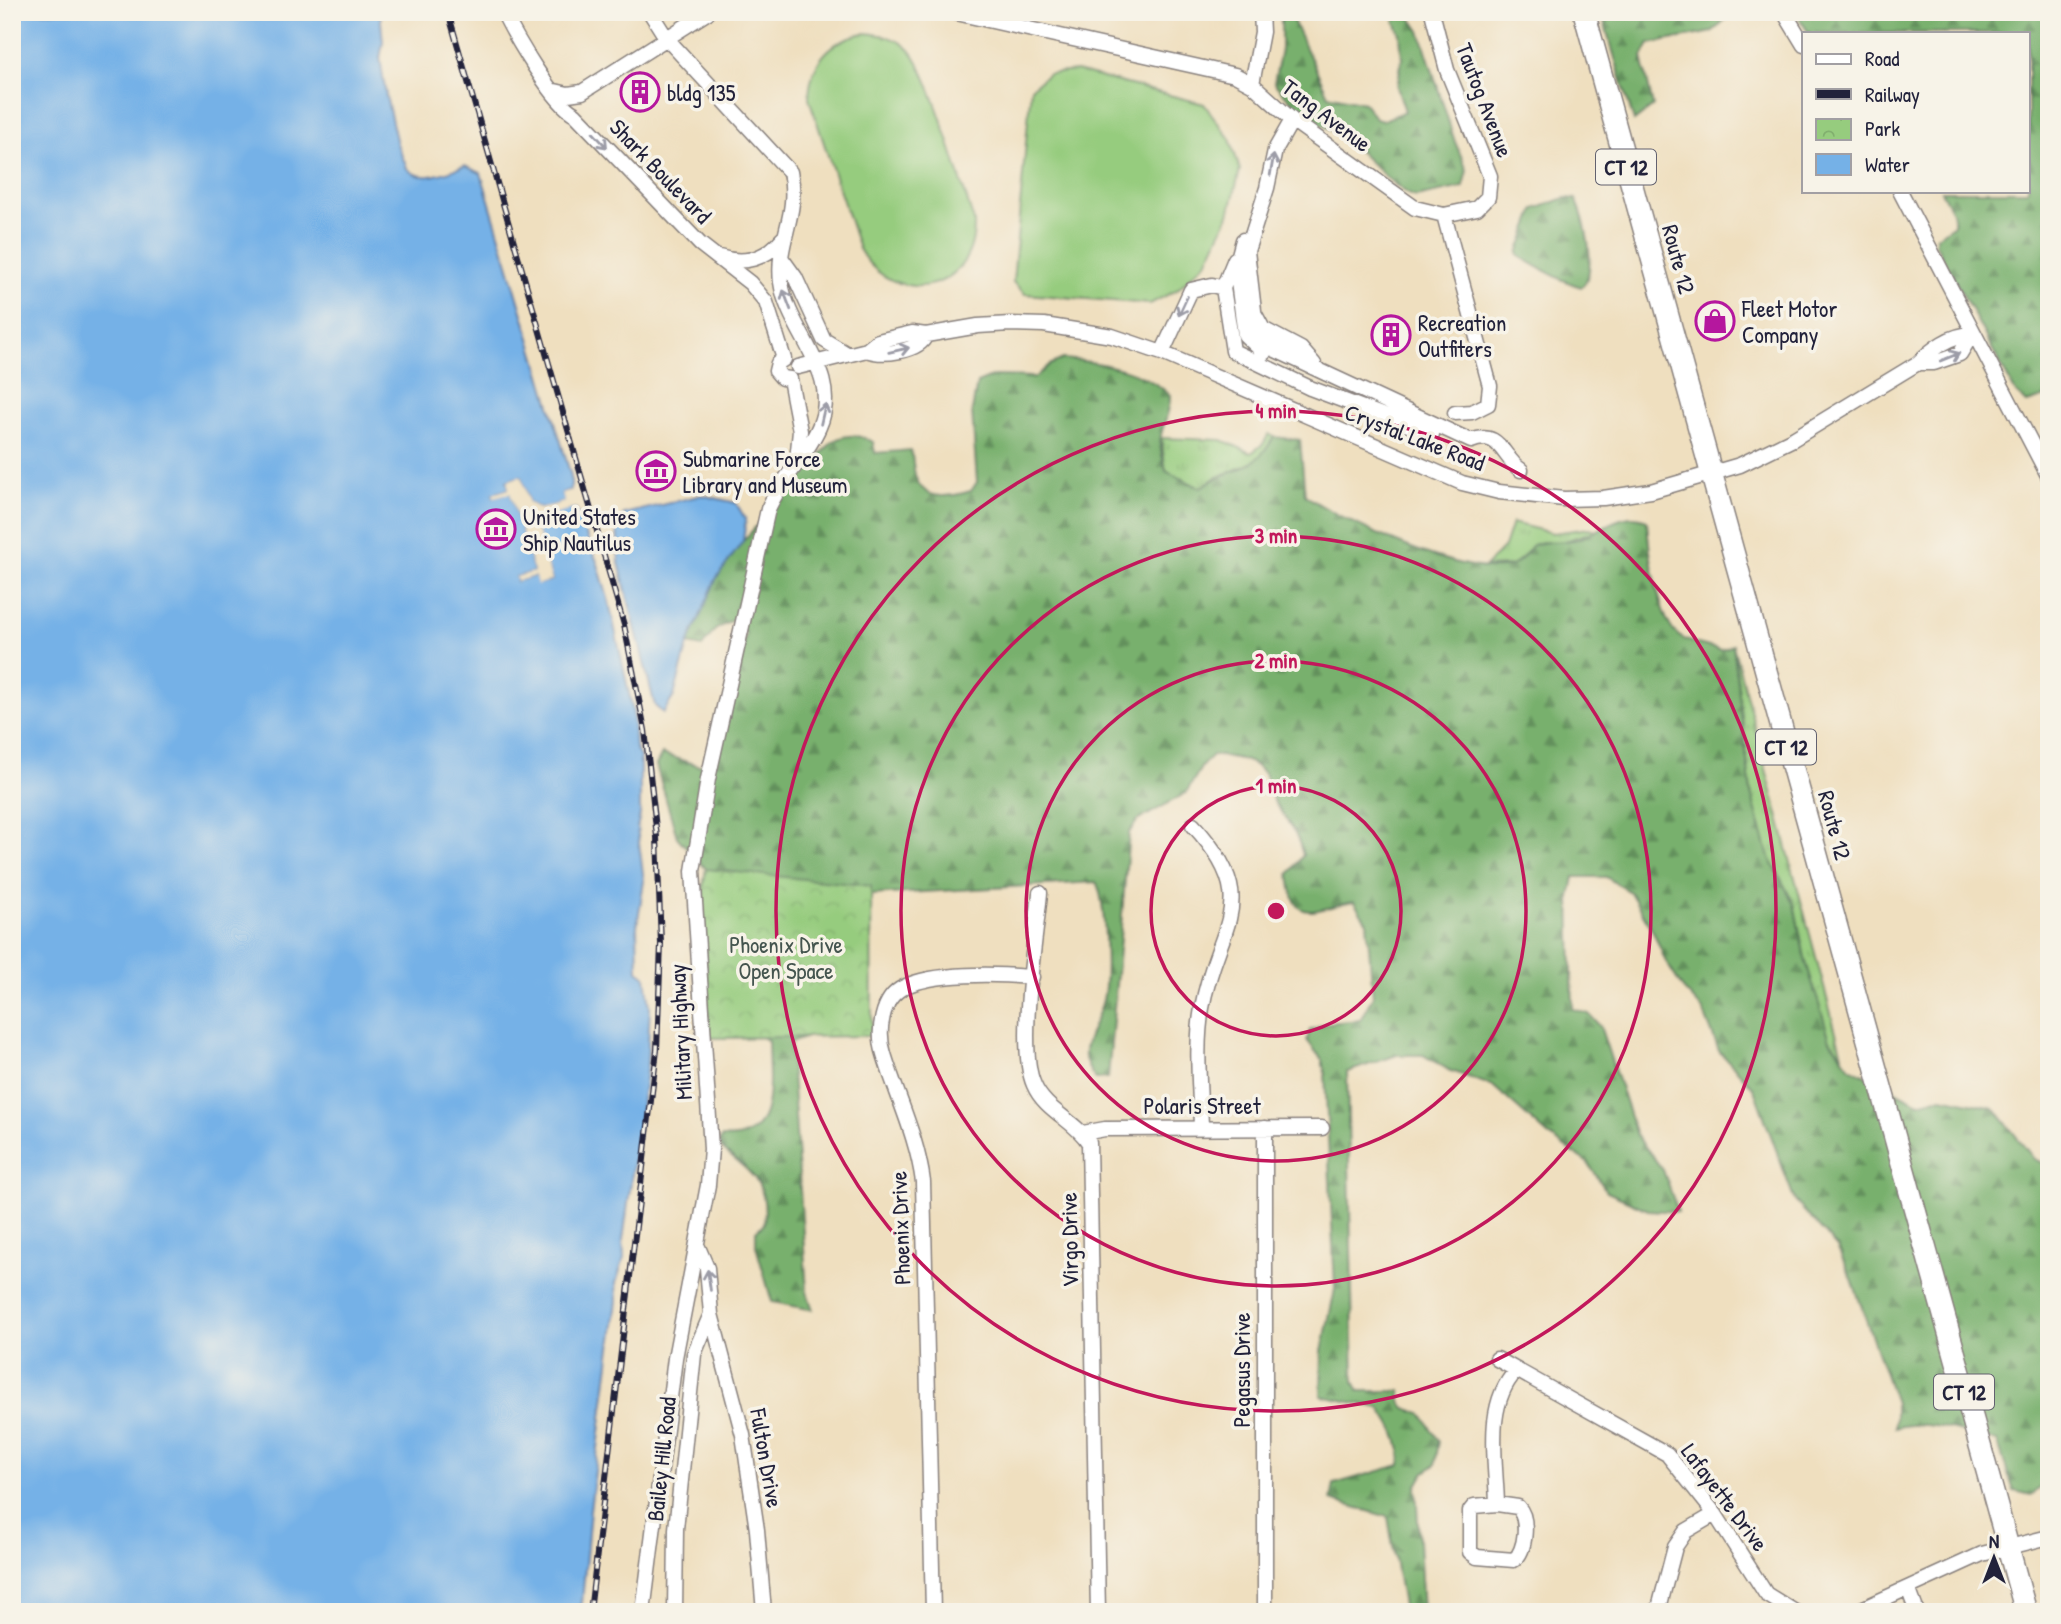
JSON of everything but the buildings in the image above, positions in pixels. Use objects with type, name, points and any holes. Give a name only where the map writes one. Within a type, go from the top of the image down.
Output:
[{"type":"highway","name":"Route 12","points":[[1584,12],[2026,1612]]},
{"type":"street","name":"Shark Boulevard","points":[[503,12],[533,64],[567,110],[575,114],[715,255],[750,283],[766,302],[784,359],[792,360],[794,373]]},
{"type":"street","name":"Military Highway","points":[[643,1612],[675,1358],[698,1247],[711,1149],[694,902],[697,837],[768,509],[776,490],[819,429],[825,412],[826,393],[816,362],[783,292],[783,239],[795,196],[790,172],[667,39],[650,12]]},
{"type":"street","points":[[555,91],[568,94],[582,92],[708,12]]},
{"type":"street","name":"Tang Avenue","points":[[952,12],[1235,75],[1252,85],[1292,120],[1415,208],[1444,215]]},
{"type":"street","points":[[1252,85],[1262,32],[1261,12]]},
{"type":"street","name":"Tautog Avenue","points":[[1432,12],[1447,70],[1490,176],[1488,197],[1477,208],[1444,215]]},
{"type":"street","points":[[1784,12],[1802,42]]},
{"type":"street","points":[[575,114],[575,103],[582,92]]},
{"type":"street","points":[[1292,120],[1275,150],[1264,201],[1247,251],[1255,331],[1262,343],[1471,441]]},
{"type":"street","points":[[1901,192],[1972,334],[2049,477]]},
{"type":"street","points":[[1264,201],[1223,288],[1230,346],[1241,357],[1269,370],[1443,438],[1471,441],[1483,438],[1499,443],[1512,463],[1521,470]]},
{"type":"street","points":[[1444,215],[1490,386],[1488,404],[1472,412],[1455,413]]},
{"type":"street","points":[[715,255],[730,260],[748,260],[764,256],[783,239]]},
{"type":"street","points":[[1239,250],[1236,266],[1244,331],[1250,344],[1347,393],[1471,441]]},
{"type":"street","points":[[782,259],[795,277],[824,340],[848,354]]},
{"type":"street","points":[[1231,268],[1237,338],[1241,348],[1269,370]]},
{"type":"street","points":[[1162,353],[1191,290],[1212,285],[1223,288]]},
{"type":"street","name":"Crystal Lake Road","points":[[794,373],[816,362],[867,349],[878,341],[912,333],[926,335],[978,326],[1044,325],[1112,336],[1162,353],[1426,470],[1499,492],[1564,499],[1603,498],[1651,491],[1740,465],[1793,439],[1918,363],[1930,351],[1957,335],[1972,334]]},
{"type":"street","points":[[794,373],[800,431],[797,460]]},
{"type":"street","points":[[1193,825],[1214,848],[1227,869],[1233,901],[1208,981],[1202,1011],[1200,1127]]},
{"type":"street","points":[[1040,893],[1028,1037],[1033,1084],[1041,1098],[1083,1133]]},
{"type":"street","name":"Phoenix Drive","points":[[933,1612],[923,1182],[914,1135],[883,1052],[882,1018],[902,987],[942,979],[1032,977]]},
{"type":"street","name":"Polaris Street","points":[[1083,1133],[1105,1129],[1200,1127],[1322,1128]]},
{"type":"street","name":"Pegasus Drive","points":[[1265,1128],[1265,1612]]},
{"type":"street","name":"Virgo Drive","points":[[1083,1133],[1089,1143],[1098,1612]]},
{"type":"street","name":"Fulton Drive","points":[[698,1247],[707,1268],[710,1314],[743,1435],[757,1530],[764,1612]]},
{"type":"street","points":[[687,1295],[710,1314]]},
{"type":"street","name":"Bailey Hill Road","points":[[675,1612],[676,1529],[694,1353],[710,1314]]},
{"type":"street","name":"Lafayette Drive","points":[[1497,1359],[1655,1446],[1684,1473],[1715,1514],[1766,1594],[1795,1612]]},
{"type":"street","points":[[1497,1504],[1495,1406],[1505,1382],[1516,1371]]},
{"type":"street","points":[[1497,1504],[1518,1507],[1524,1515],[1522,1549],[1514,1560],[1477,1557],[1469,1552],[1470,1511],[1474,1506],[1497,1504]]},
{"type":"street","points":[[1657,1612],[1675,1547],[1686,1531],[1715,1514]]},
{"type":"street","points":[[1856,1612],[1982,1554],[2049,1538]]},
{"type":"street","points":[[1908,1588],[1917,1612]]},
{"type":"green space","points":[[1281,12],[1289,12],[1328,95],[1364,103],[1376,119],[1382,121],[1405,111],[1397,87],[1402,59],[1400,34],[1391,12],[1407,12],[1420,31],[1455,142],[1467,170],[1463,187],[1416,197],[1388,179],[1341,135],[1312,120],[1297,108],[1274,83],[1281,49]]},
{"type":"green space","points":[[1601,12],[1740,12],[1728,16],[1713,32],[1649,44],[1642,57],[1653,106],[1634,121]]},
{"type":"green space","points":[[1795,12],[2049,12],[2049,396],[2027,403],[2016,393],[1935,243],[1937,236],[1954,224],[1952,211],[1942,192],[2030,192],[2030,32],[1808,32]]},
{"type":"green space","points":[[864,33],[894,39],[909,49],[917,61],[936,104],[974,221],[971,246],[962,265],[947,278],[930,285],[911,286],[892,280],[874,268],[859,249],[809,98],[813,74],[824,55],[841,41]]},
{"type":"green space","points":[[1076,71],[1204,104],[1230,139],[1240,170],[1229,215],[1208,260],[1177,290],[1150,304],[1025,294],[1013,282],[1031,88],[1048,74]]},
{"type":"green space","points":[[1565,198],[1576,199],[1586,231],[1590,257],[1587,279],[1582,287],[1550,274],[1518,253],[1535,209]]},
{"type":"green space","points":[[1063,359],[1120,368],[1147,379],[1170,395],[1160,441],[1166,471],[1200,488],[1249,464],[1266,449],[1274,437],[1300,440],[1305,495],[1374,533],[1436,557],[1490,568],[1510,566],[1520,560],[1533,545],[1578,539],[1629,517],[1647,520],[1655,582],[1665,616],[1672,628],[1683,639],[1699,645],[1721,650],[1733,645],[1751,793],[1768,854],[1794,904],[1805,959],[1830,1040],[1850,1067],[1918,1103],[1942,1097],[1994,1108],[2034,1159],[2049,1166],[2049,1481],[2031,1495],[2014,1491],[1997,1441],[1933,1426],[1907,1425],[1895,1428],[1895,1403],[1852,1279],[1837,1247],[1795,1201],[1753,1087],[1719,1051],[1703,1010],[1683,989],[1665,960],[1654,933],[1630,892],[1606,877],[1574,877],[1570,897],[1573,1009],[1589,1014],[1600,1026],[1636,1135],[1663,1170],[1678,1212],[1648,1210],[1607,1192],[1588,1163],[1549,1136],[1493,1086],[1449,1070],[1423,1055],[1397,1055],[1347,1072],[1354,1382],[1359,1391],[1401,1391],[1400,1401],[1405,1408],[1421,1413],[1439,1441],[1435,1465],[1424,1473],[1416,1487],[1423,1612],[1404,1612],[1388,1517],[1331,1500],[1334,1484],[1400,1465],[1396,1435],[1380,1408],[1321,1396],[1322,1351],[1335,1289],[1325,1073],[1322,1060],[1307,1040],[1310,1030],[1329,1023],[1360,1020],[1373,996],[1367,922],[1354,902],[1317,910],[1301,909],[1292,891],[1289,874],[1303,855],[1298,840],[1273,800],[1262,771],[1250,762],[1227,757],[1212,755],[1186,793],[1137,821],[1129,833],[1108,1078],[1096,1079],[1085,1058],[1086,1044],[1105,990],[1104,921],[1096,882],[871,895],[821,1032],[790,1043],[807,1292],[813,1310],[772,1302],[756,1246],[756,1231],[764,1224],[765,1209],[760,1187],[748,1171],[720,1147],[719,1141],[722,1137],[741,1136],[754,1130],[762,1120],[769,1090],[768,1041],[761,1037],[713,1038],[709,937],[703,888],[706,869],[677,837],[656,765],[662,754],[700,766],[720,750],[746,633],[734,619],[715,630],[702,647],[688,644],[716,579],[743,541],[832,442],[842,437],[858,436],[873,442],[875,453],[911,450],[916,478],[926,491],[947,496],[971,491],[977,482],[972,411],[977,383],[994,376],[1036,377],[1049,365]]},
{"type":"green space","points":[[1269,434],[1274,437],[1261,459],[1215,478],[1200,488],[1166,471],[1161,438],[1222,440],[1251,453],[1263,444]]},
{"type":"green space","points":[[1512,523],[1553,533],[1590,528],[1595,531],[1559,543],[1541,542],[1512,566],[1485,567],[1504,547]]},
{"type":"green space","points":[[1733,645],[1842,1055],[1830,1040],[1821,1013],[1805,959],[1794,904],[1767,854],[1751,792]]},
{"type":"green space","name":"Phoenix Drive Open Space","points":[[706,869],[871,886],[872,1036],[709,1038],[703,888]]},
{"type":"water","points":[[12,12],[380,12],[383,42],[380,58],[386,96],[397,144],[407,168],[420,176],[465,166],[481,173],[571,476],[571,490],[562,493],[565,502],[541,509],[529,503],[521,476],[507,481],[509,489],[493,494],[494,497],[510,492],[534,572],[516,577],[517,581],[535,576],[538,584],[552,580],[534,520],[575,508],[598,564],[609,602],[633,712],[635,748],[640,757],[640,815],[637,828],[644,881],[637,926],[638,971],[646,977],[650,1007],[647,1065],[623,1240],[624,1258],[616,1283],[617,1301],[590,1510],[582,1603],[578,1612],[12,1612]]},
{"type":"water","points":[[702,495],[736,503],[746,520],[743,541],[716,579],[688,644],[674,696],[663,713],[655,706],[619,563],[617,528],[624,514]]},
{"type":"pier","points":[[521,476],[529,503],[540,509],[564,502],[562,493],[573,490],[574,493],[566,495],[567,505],[540,512],[526,505],[519,481],[511,483],[540,580],[548,578],[531,519],[575,505],[578,507],[534,520],[552,580],[537,585],[535,576],[517,581],[516,577],[534,572],[510,493],[494,497],[493,494],[509,489],[507,481]]},
{"type":"railway","points":[[448,12],[624,625],[645,730],[657,837],[661,944],[657,1050],[590,1612]]},
{"type":"place","name":"bldg 135","points":[[640,92]]},
{"type":"place","name":"Fleet Motor Company","points":[[1715,321]]},
{"type":"place","name":"Recreation Outfiters","points":[[1391,335]]},
{"type":"place","name":"Submarine Force Library and Museum","points":[[656,471]]},
{"type":"place","name":"United States Ship Nautilus","points":[[496,529]]}]
